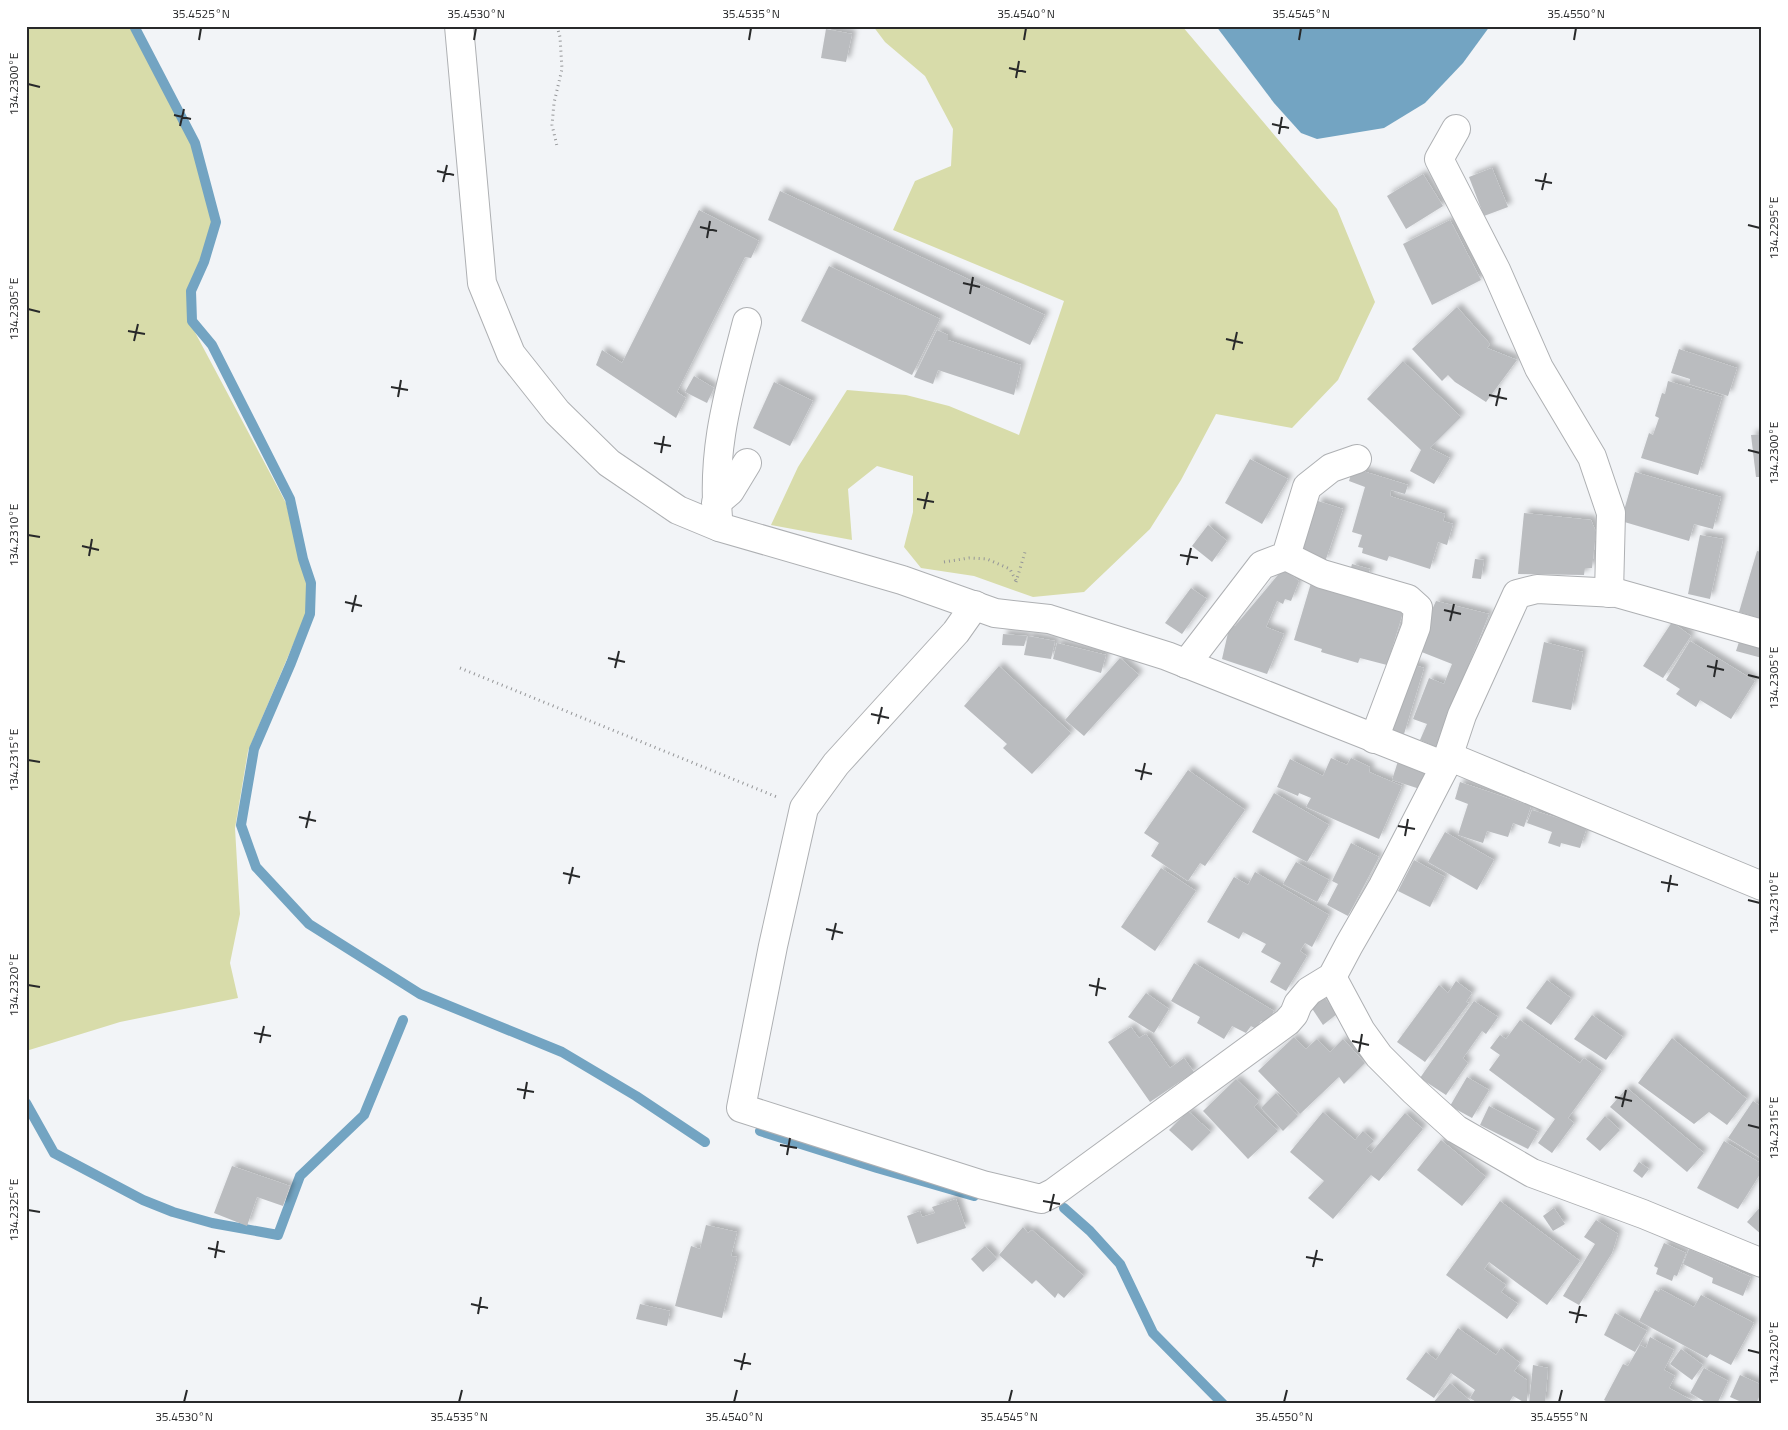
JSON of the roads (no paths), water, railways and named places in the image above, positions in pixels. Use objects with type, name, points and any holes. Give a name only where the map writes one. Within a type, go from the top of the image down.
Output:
[{"type":"street","points":[[459,26],[482,283],[511,354],[557,412],[609,463],[678,510],[718,515],[995,613],[1049,619],[1167,656],[1374,739],[1446,761],[1762,886]]},
{"type":"street","points":[[1456,129],[1439,159],[1496,270],[1539,368],[1592,457],[1611,513],[1609,593]]},
{"type":"street","points":[[718,515],[716,467],[725,406],[747,322]]},
{"type":"street","points":[[1286,556],[1306,487],[1331,468],[1357,459]]},
{"type":"street","points":[[718,515],[747,463]]},
{"type":"street","points":[[1186,664],[1262,565],[1286,556],[1322,574],[1408,599],[1418,608],[1416,627],[1374,739]]},
{"type":"street","points":[[975,605],[956,632],[836,764],[804,808],[773,946],[741,1108],[983,1185],[1041,1199],[1053,1193],[1287,1022],[1309,991],[1332,977],[1348,944],[1382,886],[1446,761],[1462,715],[1517,594],[1537,589],[1617,593],[1762,634]]},
{"type":"street","points":[[1332,977],[1361,1032],[1379,1056],[1456,1129],[1532,1173],[1643,1214],[1762,1263]]},
{"type":"water","points":[[1216,26],[1490,26],[1463,63],[1425,103],[1384,128],[1317,139],[1301,133],[1274,103]]},
{"type":"waterway","points":[[134,26],[195,143],[216,222],[204,262],[191,291],[192,321],[212,345],[290,499],[303,559],[311,583],[310,614],[254,749],[241,825],[256,867],[309,924],[420,994],[562,1052],[636,1096],[705,1142]]},
{"type":"waterway","points":[[26,1103],[54,1153],[143,1200],[173,1212],[212,1223],[278,1235],[300,1176],[364,1115],[403,1020]]},
{"type":"waterway","points":[[760,1131],[974,1196]]},
{"type":"waterway","points":[[1064,1208],[1090,1231],[1120,1264],[1153,1333],[1223,1404]]}]
